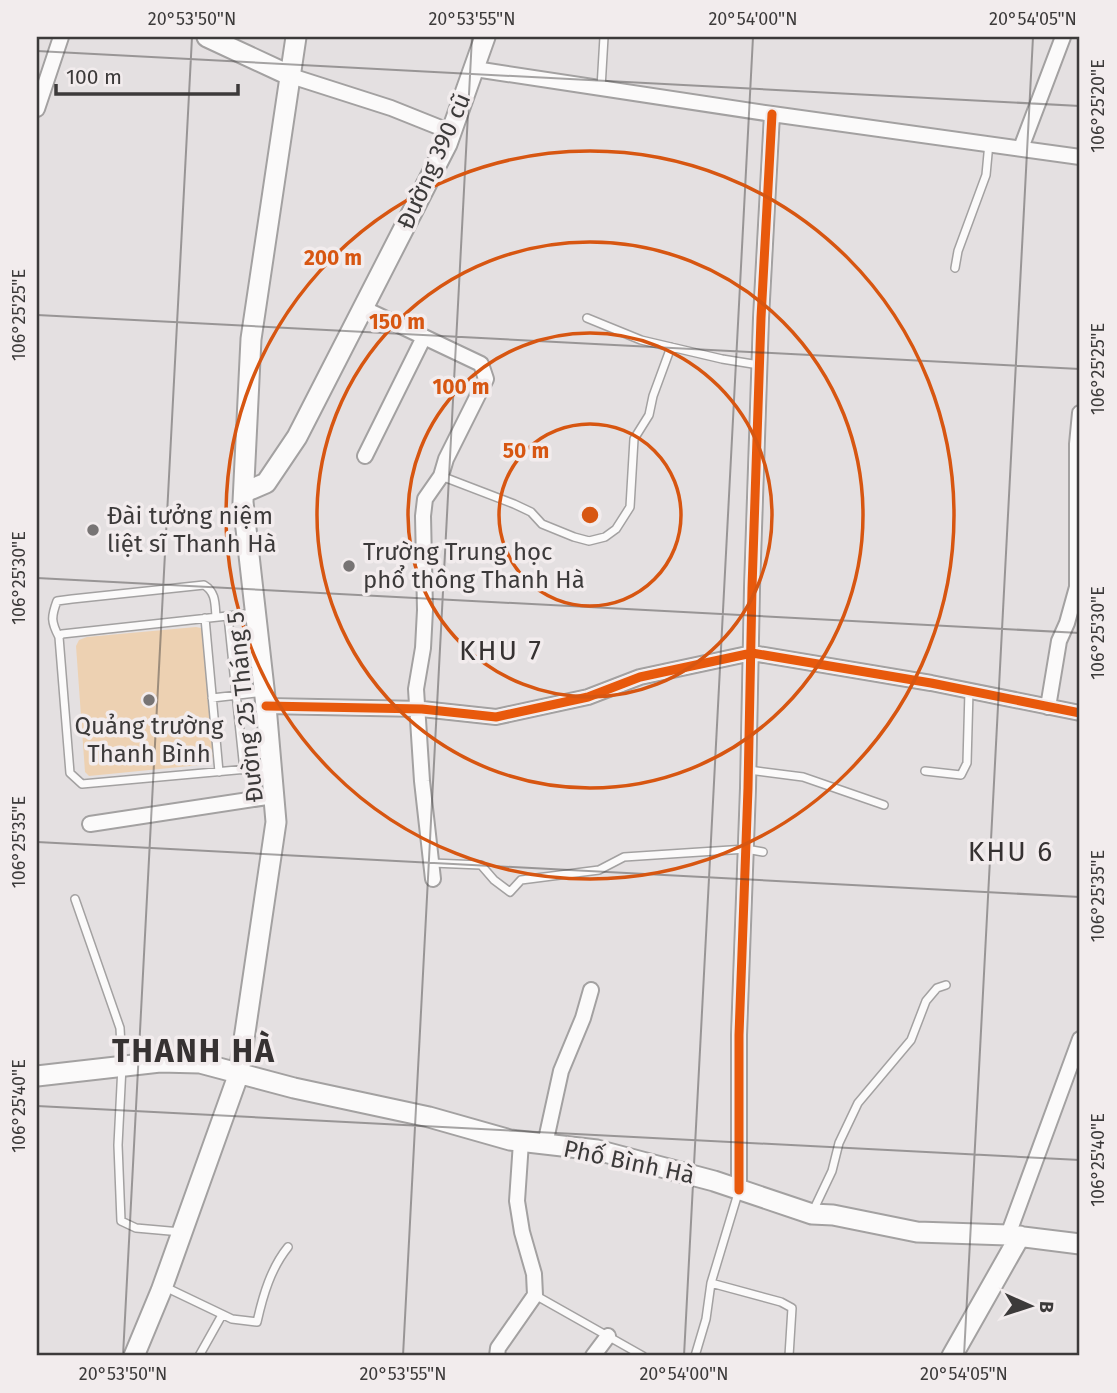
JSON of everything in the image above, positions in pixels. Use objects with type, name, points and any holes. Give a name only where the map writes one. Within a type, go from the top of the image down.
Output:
[{"type":"main road","points":[[207,37],[291,76]]},
{"type":"main road","name":"Đường 25 Tháng 5","points":[[134,1356],[163,1286],[239,1073],[276,822],[266,699],[243,512],[251,339],[296,37]]},
{"type":"main road","name":"Đường 390 cũ","points":[[245,492],[266,483],[298,437],[365,309],[452,132],[485,37]]},
{"type":"main road","name":"Phố Bình Hà","points":[[37,1076],[180,1061],[429,1117],[521,1142],[597,1150],[714,1181],[812,1214],[833,1215],[917,1232],[1014,1236],[1080,1244]]},
{"type":"main road","points":[[952,1356],[1014,1236]]},
{"type":"street","points":[[37,109],[61,37]]},
{"type":"street","points":[[1021,148],[1063,37]]},
{"type":"street","points":[[475,69],[1080,157]]},
{"type":"street","points":[[291,76],[391,108],[452,132]]},
{"type":"street","points":[[739,1190],[739,1035],[760,365],[772,114]]},
{"type":"street","points":[[365,309],[481,365],[486,379],[446,459],[441,476],[425,499],[423,516],[425,610],[416,709],[433,879]]},
{"type":"street","points":[[365,456],[424,337]]},
{"type":"street","points":[[1048,707],[1059,642],[1077,587],[1080,413]]},
{"type":"street","points":[[266,699],[496,717],[588,697],[640,677],[752,653],[1080,713]]},
{"type":"street","points":[[90,824],[274,796]]},
{"type":"street","points":[[545,1144],[561,1071],[583,1018],[591,990]]},
{"type":"street","points":[[1014,1236],[1080,1040]]},
{"type":"street","points":[[496,1356],[498,1348],[535,1295],[534,1274],[522,1232],[517,1201],[521,1142]]},
{"type":"street","points":[[593,1356],[608,1336]]},
{"type":"lane","points":[[601,88],[604,37]]},
{"type":"lane","points":[[955,268],[958,251],[986,176],[989,143]]},
{"type":"lane","points":[[587,318],[640,340],[760,365]]},
{"type":"lane","points":[[441,476],[514,504],[531,512],[542,524],[574,537],[589,541],[605,537],[616,529],[630,507],[634,439],[649,415],[671,347]]},
{"type":"lane","points":[[216,617],[215,597],[209,588],[204,586],[57,601],[51,623],[59,637],[70,773],[82,784],[271,767]]},
{"type":"lane","points":[[59,637],[62,634],[255,613]]},
{"type":"lane","points":[[228,616],[244,770]]},
{"type":"lane","points":[[205,618],[219,772]]},
{"type":"lane","points":[[925,771],[961,775],[967,763],[969,691]]},
{"type":"lane","points":[[212,698],[236,695],[266,699]]},
{"type":"lane","points":[[749,770],[803,777],[884,805]]},
{"type":"lane","points":[[431,863],[481,865],[494,880],[510,892],[521,880],[599,870],[624,857],[746,849],[763,852]]},
{"type":"lane","points":[[75,899],[120,1028],[122,1066],[118,1145],[121,1221],[136,1228],[182,1233]]},
{"type":"lane","points":[[812,1214],[832,1171],[839,1143],[858,1103],[911,1040],[926,1001],[937,988],[946,985]]},
{"type":"lane","points":[[695,1356],[706,1319],[712,1283],[739,1190]]},
{"type":"lane","points":[[163,1286],[232,1319],[257,1322],[262,1298],[277,1261],[288,1247]]},
{"type":"lane","points":[[712,1283],[781,1302],[792,1308],[789,1356]]},
{"type":"lane","points":[[535,1295],[643,1356]]},
{"type":"lane","points":[[199,1356],[222,1315]]},
{"type":"shaded area","points":[[196,627],[203,632],[214,753],[210,764],[89,776],[85,772],[76,646],[79,640]]},
{"type":"cycle path","points":[[739,1190],[739,1035],[752,588],[761,318],[772,114]]},
{"type":"cycle path","points":[[266,706],[422,709],[496,717],[588,697],[640,677],[752,653],[931,683],[1080,713]]},
{"type":"place","name":"Đài tưởng niệm liệt sĩ Thanh Hà","points":[[93,530]]},
{"type":"place","name":"Trường Trung học phổ thông Thanh Hà","points":[[349,566]]},
{"type":"place","name":"Quảng trường Thanh Bình","points":[[149,700]]},
{"type":"district","name":"KHU 7","points":[[501,650]]},
{"type":"district","name":"KHU 6","points":[[1011,851]]},
{"type":"district","name":"THANH HÀ","points":[[194,1051]]}]
